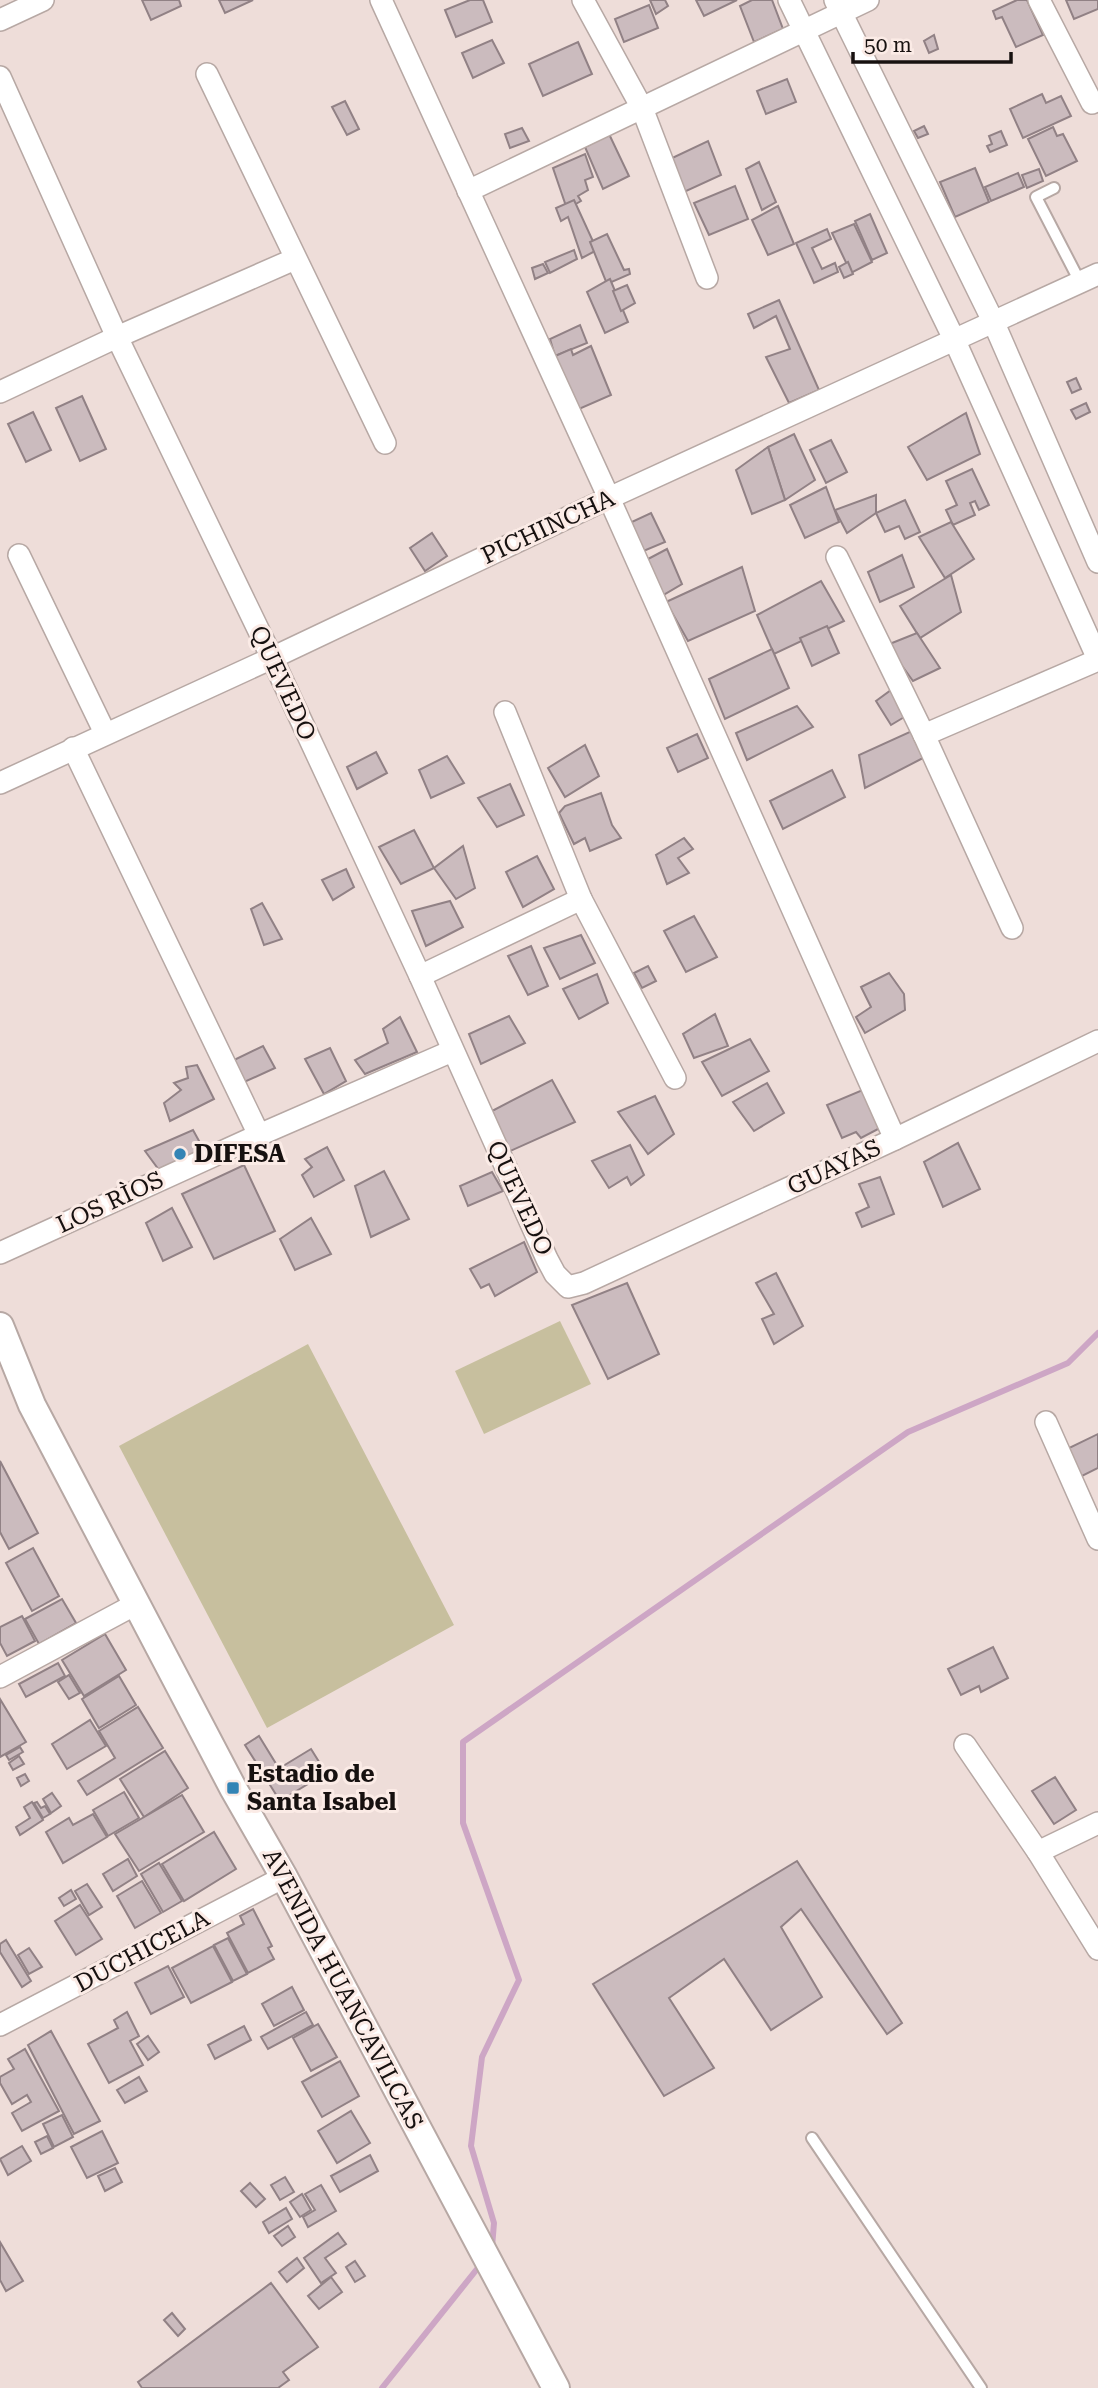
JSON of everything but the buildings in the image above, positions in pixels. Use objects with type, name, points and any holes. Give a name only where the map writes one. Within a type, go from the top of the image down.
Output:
[{"type":"street","points":[[0,20],[43,0]]},
{"type":"street","points":[[380,0],[608,498],[895,1139]]},
{"type":"street","points":[[583,0],[642,108],[708,278]]},
{"type":"street","points":[[789,0],[954,339],[1098,660],[924,735]]},
{"type":"street","points":[[468,191],[803,30],[838,6],[868,0]]},
{"type":"street","points":[[1039,0],[1092,103]]},
{"type":"street","points":[[838,6],[993,321],[1098,562]]},
{"type":"street","points":[[207,74],[384,443]]},
{"type":"street","name":"QUEVEDO","points":[[0,77],[117,337],[272,658],[420,976],[547,1259],[555,1274],[568,1287]]},
{"type":"street","points":[[0,392],[295,259]]},
{"type":"street","name":"PICHINCHA","points":[[0,783],[272,658],[608,498],[1089,278]]},
{"type":"street","points":[[19,555],[106,733]]},
{"type":"street","points":[[837,557],[924,735],[1012,928]]},
{"type":"street","points":[[505,712],[581,899],[675,1078]]},
{"type":"street","points":[[73,748],[259,1135]]},
{"type":"street","points":[[420,976],[581,899]]},
{"type":"street","name":"GUAYAS","points":[[568,1287],[584,1283],[895,1139],[1098,1041]]},
{"type":"street","name":"LOS RÌOS","points":[[0,1253],[452,1051]]},
{"type":"street","name":"AVENIDA HUANCAVILCAS","points":[[0,1326],[32,1405],[136,1604],[556,2388]]},
{"type":"street","points":[[1046,1422],[1098,1539]]},
{"type":"street","points":[[0,1676],[136,1604]]},
{"type":"street","points":[[965,1745],[1038,1852],[1098,1949]]},
{"type":"street","points":[[1038,1852],[1098,1823]]},
{"type":"street","name":"DUCHICELA","points":[[0,2025],[284,1877]]},
{"type":"lane","points":[[1055,188],[1036,197],[1089,278]]},
{"type":"lane","points":[[812,2138],[981,2388]]},
{"type":"shaded area","points":[[560,1321],[591,1384],[484,1434],[455,1371]]},
{"type":"shaded area","points":[[308,1344],[454,1625],[267,1728],[119,1446]]},
{"type":"waterway","points":[[492,2247],[494,2223],[471,2146],[482,2057],[519,1980],[463,1823],[463,1742],[908,1432],[1068,1363],[1098,1333]]},
{"type":"waterway","points":[[382,2388],[481,2264]]},
{"type":"place","name":"DIFESA","points":[[180,1154]]},
{"type":"place","name":"Estadio de Santa Isabel","points":[[233,1788]]}]
